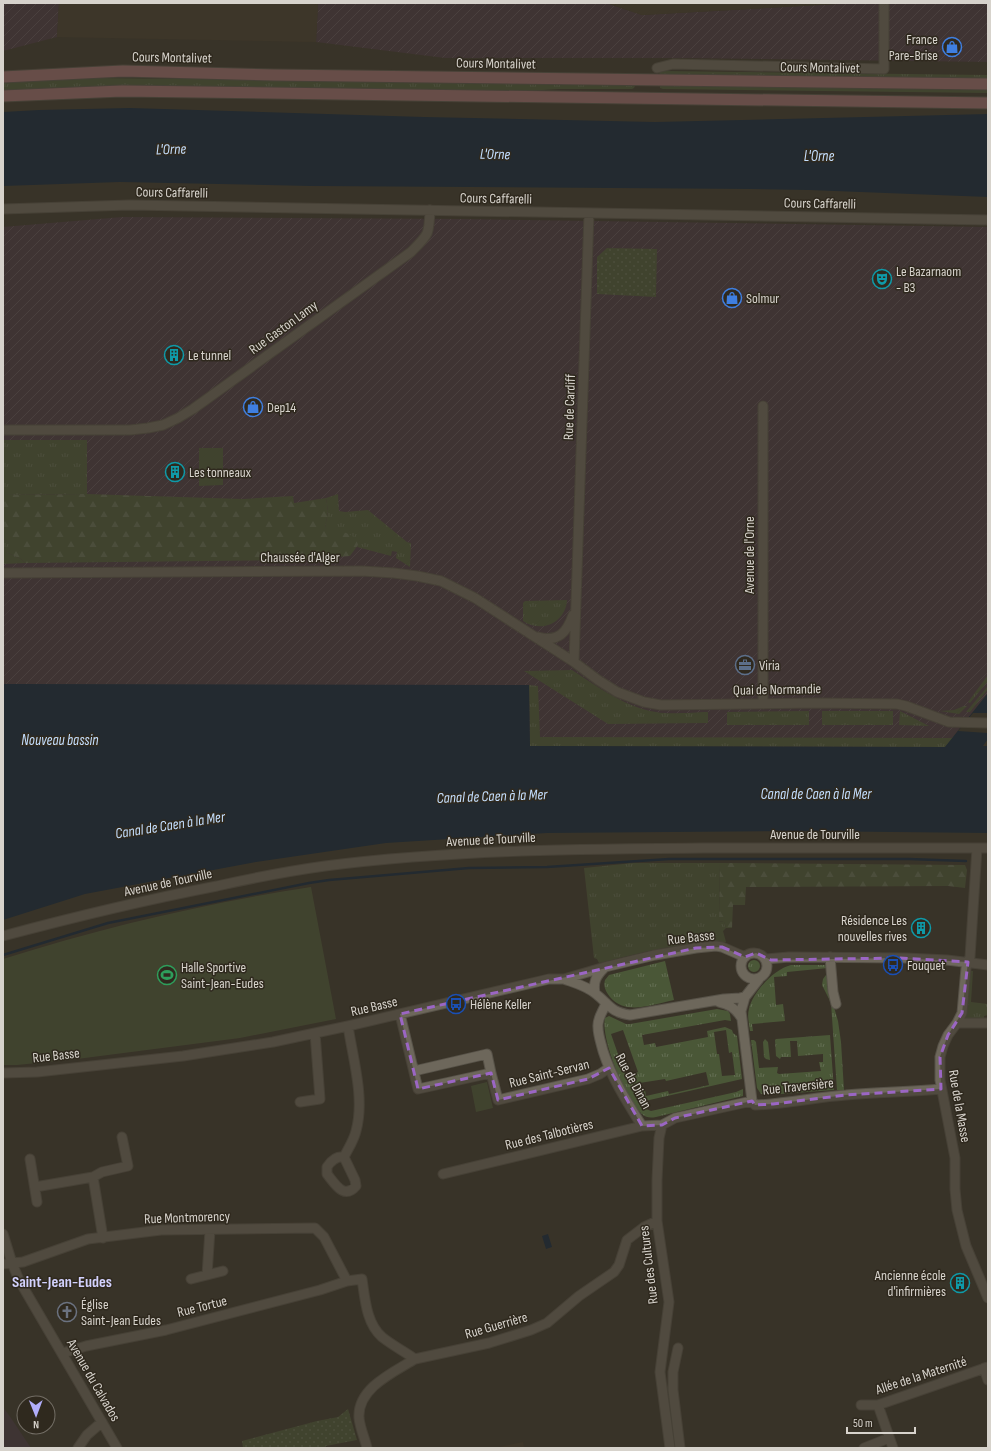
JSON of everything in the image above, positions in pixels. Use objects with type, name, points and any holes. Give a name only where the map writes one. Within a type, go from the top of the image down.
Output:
[{"type":"main road","name":"Cours Montalivet","points":[[3,77],[123,71],[298,75],[988,84]]},
{"type":"main road","points":[[3,96],[122,91],[988,103]]},
{"type":"street","name":"Cours Montalivet","points":[[657,68],[673,64],[884,69],[884,3]]},
{"type":"street","name":"Cours Caffarelli","points":[[3,209],[130,205],[988,220]]},
{"type":"street","name":"Rue Gaston Lamy","points":[[3,430],[130,430],[163,425],[178,418],[219,391],[411,252],[428,233],[430,210]]},
{"type":"street","name":"Rue de Cardiff","points":[[574,662],[589,213]]},
{"type":"street","name":"Avenue de l'Orne","points":[[763,406],[763,704]]},
{"type":"street","name":"Chaussée d'Alger","points":[[3,573],[362,571],[418,576],[441,582],[475,598],[574,662]]},
{"type":"street","name":"Rue de Cardiff","points":[[535,636],[545,639],[552,639],[560,636],[566,631],[570,624],[576,602]]},
{"type":"street","name":"Quai de Normandie","points":[[574,662],[617,692],[644,702],[661,705],[817,703],[897,704],[949,722],[988,723]]},
{"type":"street","name":"Avenue de Tourville","points":[[3,936],[79,916],[193,890],[326,866],[371,861],[468,854],[630,848],[988,848]]},
{"type":"street","name":"Rue de la Masse","points":[[977,848],[970,957],[966,968],[962,1013],[948,1035],[940,1057],[939,1068],[941,1089],[955,1158],[955,1190],[959,1218],[971,1260],[988,1298]]},
{"type":"street","name":"Rue Basse","points":[[3,1073],[37,1072],[183,1056],[273,1042],[549,979],[564,979],[605,967],[696,948],[716,946],[745,957],[752,953],[756,953],[766,959],[790,957],[906,958],[968,962],[988,965]]},
{"type":"street","points":[[745,957],[741,966],[744,975],[745,996],[741,1018],[752,1101]]},
{"type":"street","points":[[830,957],[833,992],[836,1004]]},
{"type":"street","points":[[564,979],[595,993],[612,1009],[619,1013],[630,1015],[745,996],[766,973],[768,968],[766,959]]},
{"type":"street","points":[[595,993],[595,979],[605,967]]},
{"type":"street","points":[[744,975],[748,978],[759,979]]},
{"type":"street","points":[[714,1001],[727,1004],[734,1008],[741,1018]]},
{"type":"street","name":"Rue de Dinan","points":[[606,1004],[599,1017],[597,1026],[599,1037],[609,1068],[624,1099],[642,1126]]},
{"type":"street","name":"Rue Saint-Servan","points":[[400,1014],[418,1089],[491,1073]]},
{"type":"street","points":[[957,1023],[988,1023]]},
{"type":"street","points":[[344,1157],[356,1132],[359,1108],[359,1096],[348,1026]]},
{"type":"street","points":[[300,1102],[324,1102],[315,1033]]},
{"type":"street","name":"Rue Saint-Servan","points":[[414,1071],[487,1054],[498,1100],[588,1079],[609,1068]]},
{"type":"street","name":"Rue Traversière","points":[[662,1125],[675,1118],[752,1101],[755,1105],[773,1104],[846,1095],[882,1094],[941,1089]]},
{"type":"street","name":"Rue des Talbotières","points":[[443,1174],[642,1126],[662,1125]]},
{"type":"street","name":"Rue des Cultures","points":[[662,1125],[659,1138],[657,1221],[669,1302],[660,1372],[670,1448]]},
{"type":"street","points":[[34,1187],[93,1177],[102,1172],[128,1166],[122,1137]]},
{"type":"street","points":[[30,1159],[37,1202]]},
{"type":"street","points":[[93,1177],[103,1238]]},
{"type":"street","name":"Rue Guerrière","points":[[367,1448],[359,1419],[360,1409],[363,1400],[370,1391],[385,1377],[416,1359],[489,1343],[531,1330],[547,1323],[579,1296],[614,1272],[619,1265],[627,1240],[644,1227],[657,1221]]},
{"type":"street","name":"Rue Montmorency","points":[[7,1264],[22,1262],[88,1239],[161,1230],[315,1228],[324,1237],[347,1281]]},
{"type":"street","points":[[207,1275],[210,1230]]},
{"type":"street","name":"Avenue du Calvados","points":[[3,1234],[7,1264],[19,1280],[63,1353],[117,1448]]},
{"type":"street","points":[[191,1279],[223,1271]]},
{"type":"street","points":[[347,1281],[362,1279],[369,1316],[374,1326],[381,1336],[416,1359]]},
{"type":"street","name":"Rue Tortue","points":[[63,1353],[86,1346],[166,1330],[320,1290],[347,1281]]},
{"type":"street","points":[[678,1348],[673,1372],[673,1390],[680,1448]]},
{"type":"street","points":[[986,1368],[988,1380]]},
{"type":"street","name":"Allée de la Maternité","points":[[861,1405],[878,1405],[986,1368]]},
{"type":"street","points":[[878,1405],[893,1448]]},
{"type":"street","points":[[78,1448],[86,1435],[102,1422]]},
{"type":"street","points":[[864,1448],[889,1438]]},
{"type":"highlighted area","points":[[722,947],[745,957],[756,953],[771,960],[898,958],[968,962],[962,1013],[948,1035],[940,1057],[941,1089],[846,1095],[773,1104],[755,1105],[752,1101],[675,1118],[662,1125],[642,1126],[609,1068],[588,1079],[498,1100],[491,1073],[418,1089],[400,1014],[696,948]]},
{"type":"shaded area","points":[[3,3],[59,3],[57,37],[3,51]]},
{"type":"shaded area","points":[[59,3],[318,3],[316,42],[57,37]]},
{"type":"shaded area","points":[[318,3],[606,3],[642,15],[855,3],[988,3],[988,62],[680,58],[445,58],[316,42]]},
{"type":"shaded area","points":[[607,3],[855,3],[642,15]]},
{"type":"shaded area","points":[[122,217],[462,219],[988,227],[988,693],[945,747],[530,746],[3,809],[3,227]]},
{"type":"shaded area","points":[[3,1407],[16,1426],[16,1435],[22,1435],[31,1448],[3,1448]]},
{"type":"shaded area","points":[[523,1442],[524,1448],[495,1448]]},
{"type":"green space","points":[[659,72],[988,75],[988,79],[660,75]]},
{"type":"green space","points":[[95,78],[633,84],[635,86],[632,89],[559,89],[506,92],[3,91],[3,82]]},
{"type":"green space","points":[[660,85],[988,88],[988,93],[663,89],[660,88]]},
{"type":"green space","points":[[607,248],[657,249],[656,297],[597,294],[597,257]]},
{"type":"green space","points":[[3,440],[87,440],[87,494],[3,495]]},
{"type":"green space","points":[[199,448],[223,448],[223,485],[199,486]]},
{"type":"green space","points":[[87,494],[243,499],[293,496],[294,503],[326,498],[328,511],[325,528],[349,534],[356,540],[358,545],[350,556],[297,560],[25,563],[21,559],[6,552],[9,545],[6,540],[3,539],[3,495]]},
{"type":"green space","points":[[338,494],[339,511],[345,512],[368,510],[407,542],[411,543],[410,567],[396,558],[397,552],[392,551],[391,556],[357,547],[358,545],[325,528],[328,511],[326,498]]},
{"type":"green space","points":[[3,539],[10,545],[6,552],[21,559],[25,563],[3,564]]},
{"type":"green space","points":[[567,600],[566,608],[558,620],[552,624],[538,626],[530,625],[523,621],[523,603],[525,601]]},
{"type":"green space","points":[[572,670],[612,696],[633,706],[662,713],[708,712],[708,723],[608,724],[524,671]]},
{"type":"green space","points":[[988,675],[988,681],[970,703],[968,702]]},
{"type":"green space","points":[[529,685],[538,686],[540,737],[953,738],[945,747],[530,746]]},
{"type":"green space","points":[[988,686],[988,689],[970,712],[966,712]]},
{"type":"green space","points":[[967,706],[959,714],[940,711],[954,710]]},
{"type":"green space","points":[[809,711],[809,725],[727,725],[727,712]]},
{"type":"green space","points":[[822,711],[893,711],[893,725],[822,725]]},
{"type":"green space","points":[[900,711],[929,726],[899,725]]},
{"type":"green space","points":[[633,863],[720,863],[719,921],[724,922],[726,928],[723,931],[726,942],[693,943],[599,963],[597,959],[594,958],[584,868]]},
{"type":"green space","points":[[720,863],[965,865],[967,870],[965,888],[948,886],[746,887],[745,905],[733,905],[732,928],[726,928],[724,922],[719,921]]},
{"type":"green space","points":[[311,887],[336,1019],[240,1038],[77,1059],[3,1065],[3,959],[79,936],[194,908]]},
{"type":"green space","points":[[754,960],[758,962],[760,966],[758,970],[754,972],[750,970],[748,966],[750,962]]},
{"type":"green space","points":[[665,961],[674,1000],[649,1006],[624,1006],[616,1003],[606,991],[604,983],[609,975]]},
{"type":"green space","points":[[791,965],[828,965],[828,968],[787,972],[787,976],[774,977],[776,1005],[783,1004],[785,1021],[752,1024],[753,1031],[750,1031],[748,1012],[751,1002],[771,976],[784,967]]},
{"type":"green space","points":[[970,971],[973,971],[971,1002],[988,1004],[988,1015],[984,1016],[984,1018],[965,1020]]},
{"type":"green space","points":[[826,975],[829,975],[831,997],[838,1021],[844,1090],[837,1090],[831,1003],[822,985],[823,979]]},
{"type":"green space","points":[[717,1009],[728,1011],[731,1021],[725,1020],[642,1035],[644,1045],[655,1043],[656,1047],[708,1037],[707,1031],[725,1027],[732,1030],[737,1036],[742,1079],[645,1101],[646,1109],[651,1111],[736,1092],[743,1089],[743,1096],[652,1118],[644,1115],[629,1097],[622,1083],[610,1054],[604,1027],[605,1018],[609,1016],[626,1024]],"holes":[[[623,1030],[638,1072],[626,1077],[611,1034]],[[726,1030],[729,1053],[732,1052],[735,1075],[722,1076],[714,1032]],[[706,1072],[709,1085],[669,1094],[668,1091],[646,1096],[645,1090],[635,1092],[633,1084],[665,1079],[666,1081]]]},
{"type":"green space","points":[[830,1035],[834,1090],[767,1095],[761,1094],[757,1088],[751,1040],[756,1042],[759,1068],[778,1067],[777,1073],[779,1074],[821,1071],[819,1062],[823,1062],[823,1054],[798,1056],[797,1041],[790,1041],[791,1057],[781,1057],[780,1059],[776,1056],[776,1039]]},
{"type":"green space","points":[[765,1039],[768,1042],[770,1060],[764,1057],[763,1042]]},
{"type":"green space","points":[[487,1082],[493,1108],[476,1112],[471,1086]]},
{"type":"green space","points":[[348,1409],[357,1440],[326,1446],[325,1448],[243,1448],[242,1441],[317,1421],[338,1417]]},
{"type":"water","name":"L'Orne","points":[[130,108],[655,122],[988,114],[988,197],[751,189],[311,186],[120,182],[3,186],[3,112]]},
{"type":"water","points":[[3,684],[529,685],[530,746],[945,747],[988,693],[988,739],[983,746],[988,746],[988,833],[797,831],[547,833],[386,843],[256,862],[85,894],[3,920]]},
{"type":"water","points":[[548,1234],[552,1247],[546,1249],[542,1236]]},
{"type":"pier","points":[[973,713],[988,713],[988,733],[958,731]]},
{"type":"waterway","points":[[3,955],[108,923],[329,880],[469,868],[547,867],[669,859],[909,859],[966,861]]},
{"type":"place","name":"France Pare-Brise","points":[[952,47]]},
{"type":"place","name":"Le Bazarnaom - B3","points":[[882,279]]},
{"type":"place","name":"Solmur","points":[[732,298]]},
{"type":"place","name":"Le tunnel","points":[[174,355]]},
{"type":"place","name":"Dep14","points":[[253,407]]},
{"type":"place","name":"Les tonneaux","points":[[175,472]]},
{"type":"place","name":"Viria","points":[[745,665]]},
{"type":"place","name":"Résidence Les nouvelles rives","points":[[921,928]]},
{"type":"place","name":"Fouquet","points":[[893,965]]},
{"type":"place","name":"Halle Sportive Saint-Jean-Eudes","points":[[167,975]]},
{"type":"place","name":"Hélène Keller","points":[[456,1004]]},
{"type":"place","name":"Ancienne école d'infirmières","points":[[960,1283]]},
{"type":"place","name":"Église Saint-Jean Eudes","points":[[67,1312]]},
{"type":"district","name":"Saint-Jean-Eudes","points":[[62,1281]]},
{"type":"water label","name":"Nouveau bassin","points":[[60,740]]},
{"type":"water label","name":"Canal de Caen à la Mer","points":[[816,794]]},
{"type":"water label","name":"Canal de Caen à la Mer","points":[[492,796]]},
{"type":"water label","name":"Canal de Caen à la Mer","points":[[170,825]]}]
